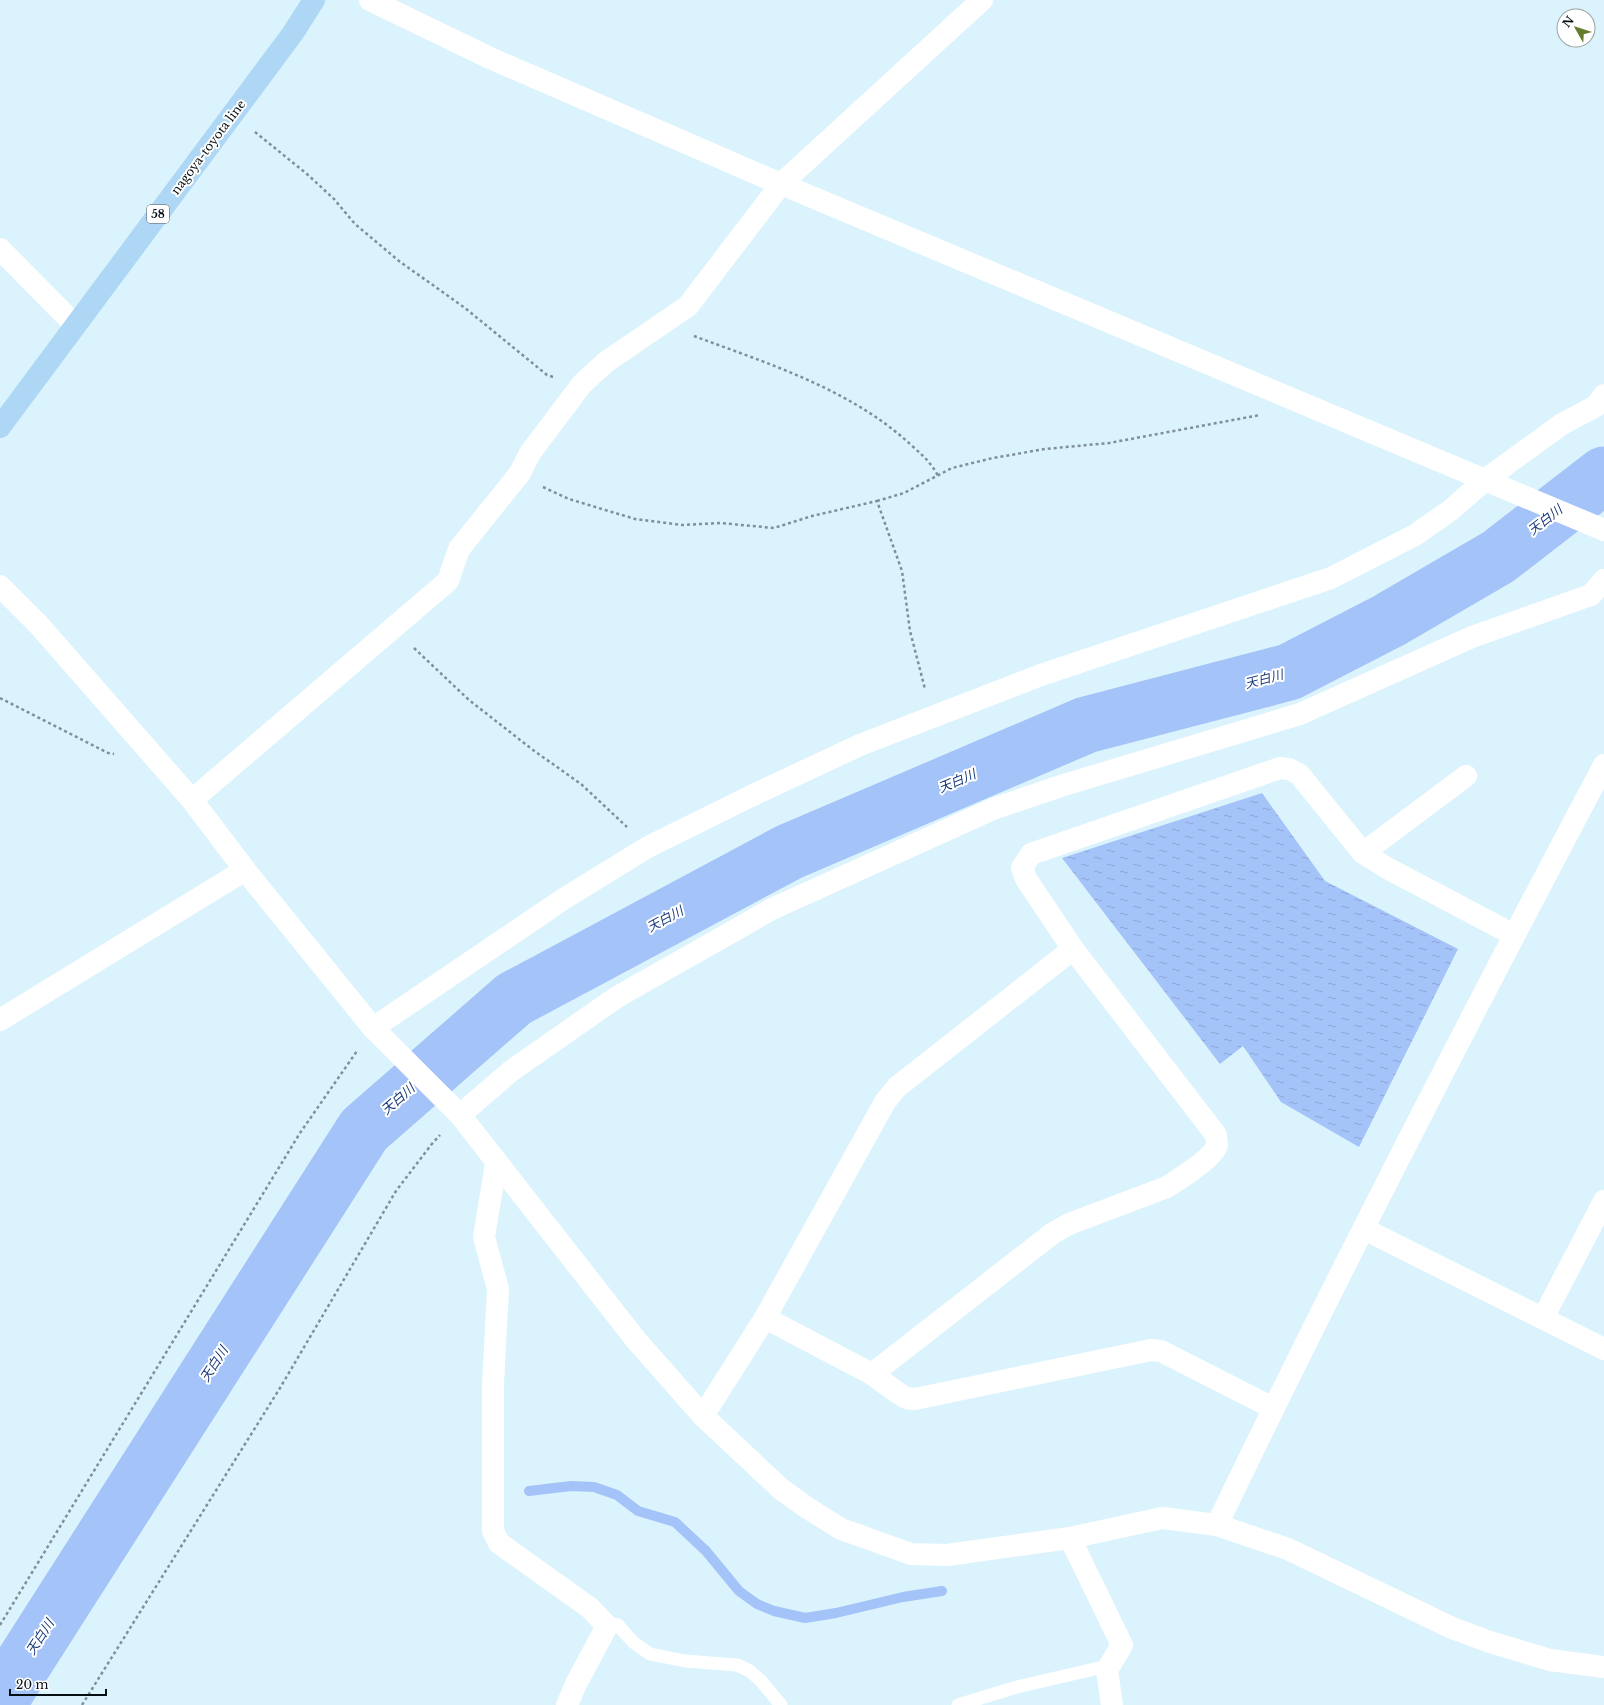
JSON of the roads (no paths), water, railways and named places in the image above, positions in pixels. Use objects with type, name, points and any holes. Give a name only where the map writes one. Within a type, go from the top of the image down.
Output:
[{"type":"main road","name":"nagoya-toyota line","points":[[0,427],[293,33],[314,0]]},
{"type":"street","points":[[370,0],[490,58],[780,184],[1604,530]]},
{"type":"street","points":[[192,800],[448,581],[459,549],[520,473],[530,453],[582,384],[606,362],[688,306],[780,184],[982,0]]},
{"type":"street","points":[[0,249],[75,326]]},
{"type":"street","points":[[373,1028],[552,907],[648,847],[751,796],[860,745],[1041,675],[1331,578],[1415,535],[1451,510],[1485,480],[1562,424],[1596,406],[1604,395]]},
{"type":"street","points":[[460,1116],[511,1071],[617,997],[772,909],[993,809],[1064,784],[1300,714],[1472,637],[1591,595],[1604,580]]},
{"type":"street","points":[[0,586],[38,624],[192,800],[245,870],[373,1028],[460,1116],[496,1164],[636,1340],[703,1416],[780,1489],[841,1529],[911,1554],[947,1555],[1070,1538],[1162,1518],[1216,1525],[1288,1549],[1452,1628],[1490,1642],[1550,1660],[1604,1667]]},
{"type":"street","points":[[1216,1525],[1273,1408],[1514,935],[1604,765]]},
{"type":"street","points":[[872,1374],[1053,1233],[1069,1224],[1167,1187],[1180,1179],[1213,1152],[1216,1145],[1216,1135],[1073,949],[1026,879],[1022,868],[1031,854],[1280,768],[1299,774],[1363,853],[1387,868],[1514,935]]},
{"type":"street","points":[[1363,853],[1466,776]]},
{"type":"street","points":[[0,1020],[245,870]]},
{"type":"street","points":[[703,1416],[765,1318],[886,1102],[897,1088],[1073,949]]},
{"type":"street","points":[[496,1164],[484,1237],[498,1289],[493,1384],[493,1531],[499,1543],[590,1608],[607,1626],[576,1684],[567,1705]]},
{"type":"street","points":[[1543,1318],[1604,1201]]},
{"type":"street","points":[[1364,1229],[1604,1349]]},
{"type":"street","points":[[765,1318],[872,1374],[906,1398],[915,1399],[1151,1350],[1161,1351],[1273,1408]]},
{"type":"street","points":[[1070,1538],[1122,1645],[1107,1670],[1112,1705]]},
{"type":"lane","points":[[607,1626],[612,1624],[618,1625],[633,1642],[650,1654],[684,1661],[736,1665],[750,1671],[761,1681],[781,1705]]},
{"type":"lane","points":[[958,1705],[1018,1686],[1099,1668],[1107,1670]]},
{"type":"water","points":[[1262,793],[1325,881],[1458,949],[1359,1147],[1281,1102],[1243,1046],[1220,1064],[1062,858]]},
{"type":"waterway","name":"天白川","points":[[0,1700],[364,1130],[514,999],[789,852],[1086,725],[1289,672],[1388,621],[1498,557],[1604,475]]},
{"type":"waterway","points":[[529,1491],[571,1486],[594,1487],[617,1495],[638,1511],[675,1522],[706,1551],[739,1591],[757,1604],[774,1611],[805,1618],[836,1613],[903,1597],[942,1591]]}]
